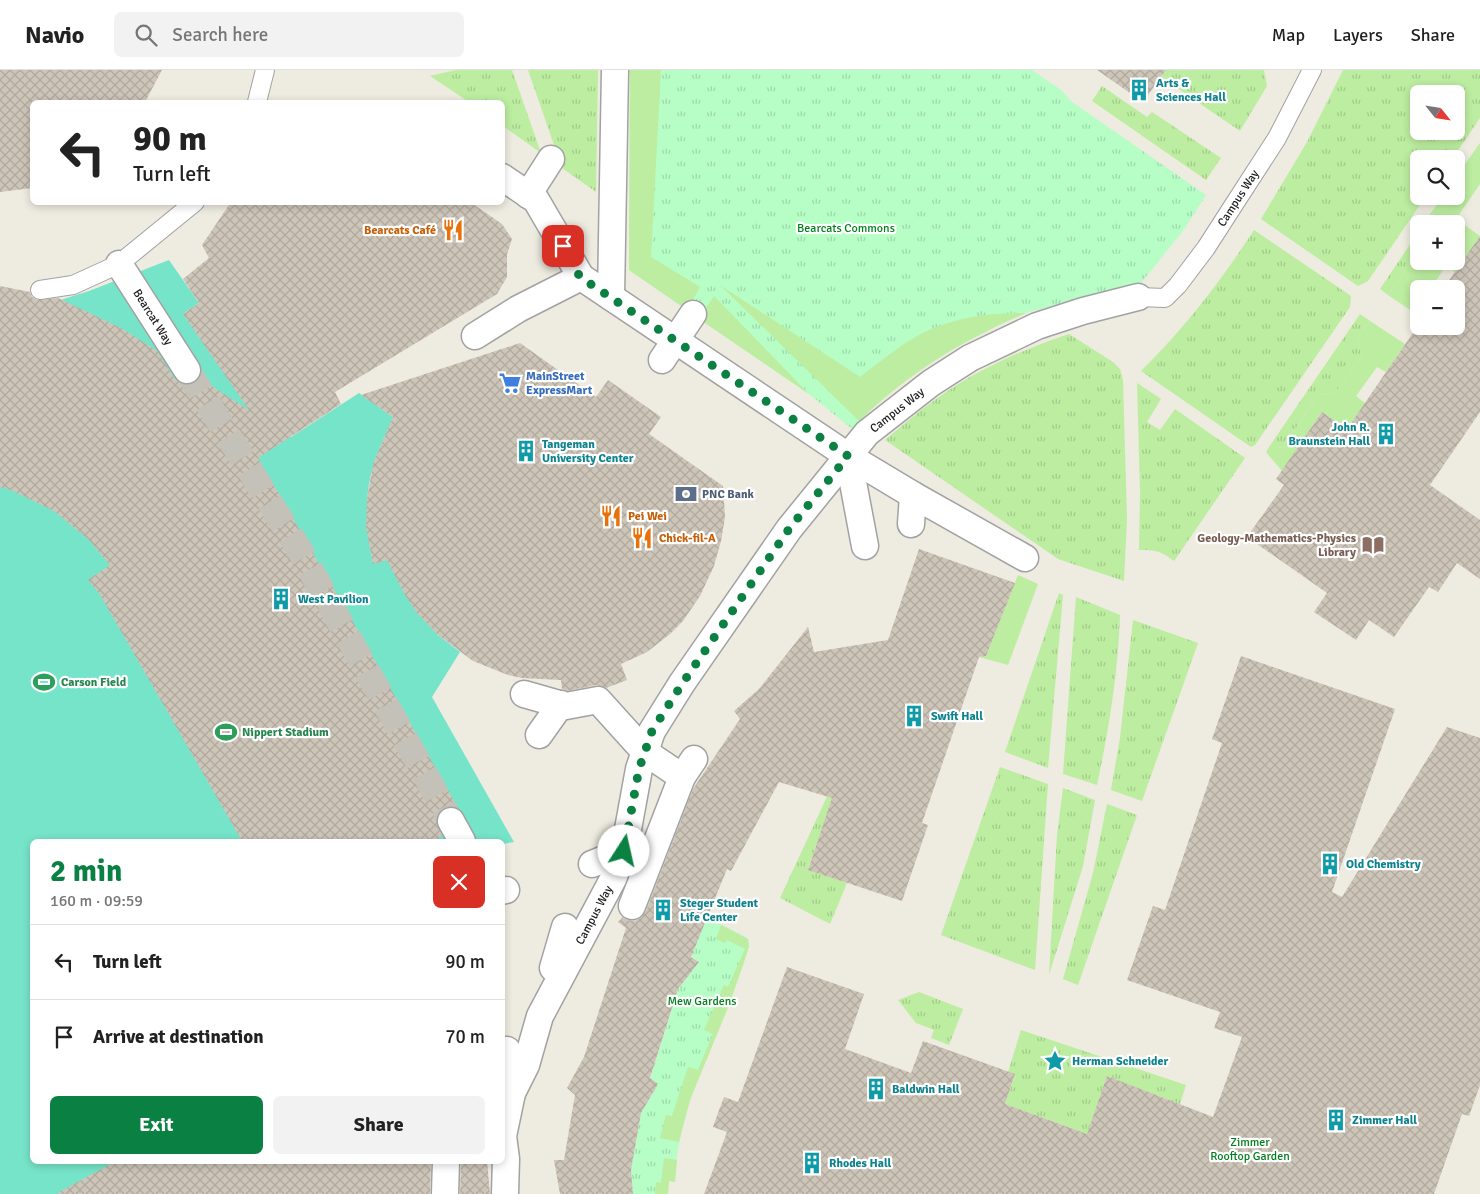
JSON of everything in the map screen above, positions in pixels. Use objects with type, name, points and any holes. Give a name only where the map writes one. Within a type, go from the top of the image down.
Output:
[{"type":"street","points":[[611,298],[615,70]]},
{"type":"street","points":[[528,195],[551,160]]},
{"type":"street","points":[[505,179],[536,200],[580,277],[611,298],[669,350],[914,495],[1025,558]]},
{"type":"street","name":"Bearcat Way","points":[[120,264],[187,370]]},
{"type":"street","points":[[475,336],[518,309],[580,277]]},
{"type":"street","name":"Campus Way","points":[[505,1126],[512,1093],[526,1065],[540,1016],[613,879],[624,851],[639,769],[652,731],[682,684],[789,529],[870,429],[970,358],[1037,326],[1083,311],[1138,298]]},
{"type":"street","points":[[669,350],[693,314]]},
{"type":"street","points":[[848,456],[865,546]]},
{"type":"street","points":[[911,524],[914,495]]},
{"type":"street","points":[[524,694],[566,706],[597,695],[644,752],[688,768],[654,860],[632,906]]},
{"type":"street","points":[[539,735],[561,704]]},
{"type":"street","points":[[592,864],[624,851],[654,860]]},
{"type":"street","points":[[540,1016],[565,927]]},
{"type":"street","points":[[506,1050],[512,1093]]},
{"type":"street","name":"Campus Way","points":[[504,1194],[505,1151]]},
{"type":"street","points":[[444,1194],[446,1164]]},
{"type":"lane","points":[[258,100],[265,70]]},
{"type":"lane","name":"Campus Way","points":[[1138,298],[1165,298],[1178,285],[1206,248],[1277,138],[1312,70]]},
{"type":"lane","points":[[40,290],[72,285],[120,264],[191,205]]},
{"type":"green space","points":[[456,70],[512,70],[541,153],[505,127],[505,100],[466,100],[430,76]]},
{"type":"green space","points":[[528,70],[598,70],[596,192],[562,168]]},
{"type":"green space","name":"Bearcats Commons","points":[[630,70],[1032,70],[1061,90],[1072,102],[1206,195],[1183,231],[1137,288],[1032,311],[985,331],[935,359],[911,376],[889,393],[852,429],[809,394],[629,270]]},
{"type":"green space","points":[[630,70],[661,70],[651,257],[700,287],[687,310],[629,270]]},
{"type":"green space","points":[[1166,70],[1264,70],[1267,86],[1240,131],[1161,77]]},
{"type":"green space","points":[[1343,70],[1480,70],[1480,118],[1465,140],[1465,85],[1410,85],[1410,140],[1465,140],[1458,150],[1410,150],[1410,205],[1420,205],[1413,215],[1410,215],[1410,219],[1368,281],[1358,286],[1261,219],[1307,142]]},
{"type":"green space","points":[[1102,86],[1147,117],[1152,112],[1221,158],[1206,180],[1092,101]]},
{"type":"green space","points":[[1480,143],[1480,184],[1459,215],[1429,215],[1437,205],[1465,205],[1465,164]]},
{"type":"green space","points":[[1465,225],[1480,236],[1465,258]]},
{"type":"green space","points":[[1254,230],[1351,296],[1350,307],[1255,445],[1251,447],[1141,371],[1202,304]]},
{"type":"green space","points":[[1410,244],[1410,270],[1422,270],[1405,271],[1388,295],[1380,289]]},
{"type":"green space","name":"Nippert Stadium","points":[[169,260],[199,303],[183,314],[269,406],[291,437],[359,393],[393,417],[376,458],[368,489],[367,514],[373,563],[389,559],[430,626],[438,635],[460,652],[432,697],[514,842],[505,844],[505,839],[30,839],[30,1164],[248,1164],[193,1194],[0,1194],[0,319],[89,291]]},
{"type":"green space","points":[[1443,270],[1436,280],[1410,280],[1410,310],[1388,295],[1405,271]]},
{"type":"green space","points":[[720,285],[860,377],[912,339],[942,325],[974,317],[1026,313],[980,335],[937,359],[897,387],[859,421]]},
{"type":"green space","points":[[714,296],[809,394],[699,319]]},
{"type":"green space","points":[[1360,314],[1370,321],[1357,339],[1362,356],[1334,393],[1318,395],[1284,446],[1278,448],[1271,444]]},
{"type":"green space","points":[[1370,321],[1405,344],[1386,372],[1377,367],[1356,396],[1365,403],[1347,429],[1322,412],[1282,471],[1266,452],[1271,444],[1279,448],[1284,446],[1318,395],[1334,393],[1339,388],[1362,356],[1357,339]]},
{"type":"green space","points":[[1069,334],[1113,362],[1120,369],[1123,380],[1127,519],[1124,581],[1058,559],[885,440],[932,402],[969,377],[1018,353]]},
{"type":"green space","points":[[1137,383],[1161,399],[1147,422],[1160,430],[1175,409],[1245,458],[1174,561],[1158,552],[1139,550],[1140,491]]},
{"type":"green space","points":[[1018,575],[1038,584],[1008,665],[979,657],[986,656]]},
{"type":"green space","points":[[1059,593],[1063,595],[1048,768],[1005,752]]},
{"type":"green space","points":[[1076,597],[1120,615],[1112,700],[1097,785],[1063,774]]},
{"type":"green space","points":[[1133,620],[1198,643],[1142,801],[1111,790],[1120,738]]},
{"type":"green space","points":[[1000,767],[1048,784],[1035,970],[941,935]]},
{"type":"green space","points":[[831,788],[835,791],[808,869],[847,883],[830,924],[780,898]]},
{"type":"green space","points":[[1063,788],[1095,800],[1083,866],[1049,975],[1057,835]]},
{"type":"green space","points":[[1107,804],[1137,815],[1078,985],[1063,979],[1093,873]]},
{"type":"green space","name":"Mew Gardens","points":[[707,918],[744,936],[748,939],[749,946],[740,975],[693,1091],[678,1151],[675,1182],[669,1181],[668,1194],[633,1194],[631,1170],[641,1113],[658,1084],[650,1079],[678,989],[699,962],[691,956]]},
{"type":"green space","points":[[721,925],[748,939],[747,953],[729,1005],[690,1100],[679,1142],[660,1138],[666,1115],[672,1116],[688,1067],[698,1070],[713,1034],[704,1030],[724,985],[728,987],[745,949],[727,940],[725,943],[716,939]]},
{"type":"green space","points":[[919,992],[963,1009],[949,1045],[931,1038],[934,1030],[916,1023],[898,1000]]},
{"type":"green space","points":[[1021,1030],[1186,1085],[1180,1104],[1107,1077],[1087,1134],[1005,1104],[1015,1075],[1008,1072]]},
{"type":"green space","points":[[664,1158],[677,1160],[675,1182],[669,1181],[668,1194],[655,1194],[656,1182],[661,1183]]},
{"type":"building","points":[[0,70],[162,70],[146,100],[30,100],[30,188],[0,192]]},
{"type":"building","name":"Arts & Sciences Hall","points":[[1097,70],[1166,70],[1143,102]]},
{"type":"building","points":[[229,205],[474,205],[502,224],[512,239],[507,254],[507,277],[497,294],[335,392],[341,404],[258,458],[458,808],[451,806],[444,808],[438,813],[436,821],[442,835],[439,839],[241,839],[99,593],[88,580],[110,565],[88,539],[54,511],[11,490],[0,487],[0,286],[30,292],[32,297],[37,300],[58,298],[121,328],[157,351],[174,378],[180,383],[188,385],[195,383],[199,378],[249,410],[183,314],[199,303],[183,279],[209,258],[202,245]]},
{"type":"building","name":"John R. Braunstein Hall","points":[[1480,236],[1480,412],[1430,485],[1480,520],[1480,579],[1457,563],[1438,592],[1429,587],[1394,637],[1369,620],[1356,640],[1314,612],[1327,593],[1247,537],[1284,485],[1276,479],[1322,412],[1347,429],[1411,335],[1465,335],[1465,280],[1449,280],[1456,270],[1465,270],[1465,257]]},
{"type":"building","name":"Tangeman University Center","points":[[520,343],[596,397],[608,380],[661,417],[649,434],[723,486],[725,517],[721,541],[714,566],[700,596],[683,621],[670,634],[647,652],[621,664],[627,680],[606,688],[596,685],[567,691],[562,689],[561,680],[522,678],[508,675],[473,661],[438,635],[417,613],[405,595],[387,560],[373,564],[366,527],[367,499],[373,464],[393,417],[361,395]]},
{"type":"building","points":[[919,549],[1015,583],[986,656],[979,657],[922,823],[928,825],[902,901],[808,870],[832,798],[779,782],[731,871],[727,869],[691,957],[699,962],[678,989],[650,1078],[658,1084],[641,1113],[631,1170],[633,1194],[560,1194],[554,1160],[564,1160],[575,1095],[567,1088],[584,1057],[626,928],[618,922],[623,917],[627,920],[635,921],[642,917],[646,911],[693,789],[740,719],[734,711],[759,689],[808,627],[814,652],[888,640]]},
{"type":"building","points":[[1241,656],[1395,709],[1332,892],[1342,897],[1447,727],[1480,738],[1480,1085],[1469,1116],[1462,1114],[1434,1194],[704,1194],[727,1132],[713,1127],[718,1113],[724,1097],[738,1102],[787,967],[864,994],[845,1049],[911,1073],[923,1041],[1015,1074],[1005,1104],[1087,1134],[1107,1076],[1213,1117],[1242,1037],[1214,1028],[1220,1012],[1127,980],[1153,906],[1165,910],[1222,743],[1212,739]]},
{"type":"building","points":[[111,1164],[431,1164],[430,1194],[56,1194]]},
{"type":"building","points":[[461,1164],[487,1164],[490,1194],[460,1194]]},
{"type":"tunnel","points":[[187,370],[299,549],[451,821]]},
{"type":"place","name":"Arts & Sciences Hall","points":[[1139,90]]},
{"type":"place","name":"Bearcats Café","points":[[453,230]]},
{"type":"place","name":"MainStreet ExpressMart","points":[[510,383]]},
{"type":"place","name":"John R. Braunstein Hall","points":[[1386,434]]},
{"type":"place","name":"Tangeman University Center","points":[[526,451]]},
{"type":"place","name":"PNC Bank","points":[[686,494]]},
{"type":"place","name":"Pei Wei","points":[[611,516]]},
{"type":"place","name":"Chick-fil-A","points":[[642,538]]},
{"type":"place","name":"Geology-Mathematics-Physics Library","points":[[1373,545]]},
{"type":"place","name":"West Pavilion","points":[[281,599]]},
{"type":"place","name":"Carson Field","points":[[44,682]]},
{"type":"place","name":"Swift Hall","points":[[914,716]]},
{"type":"place","name":"Nippert Stadium","points":[[226,732]]},
{"type":"place","name":"Old Chemistry","points":[[1330,864]]},
{"type":"place","name":"Steger Student Life Center","points":[[663,910]]},
{"type":"place","name":"Herman Schneider","points":[[1055,1061]]},
{"type":"place","name":"Baldwin Hall","points":[[876,1089]]},
{"type":"place","name":"Zimmer Hall","points":[[1336,1120]]},
{"type":"place","name":"Rhodes Hall","points":[[812,1163]]},
{"type":"route","points":[[563,246],[580,277],[848,456],[789,529],[682,684],[652,731],[639,769],[624,851]]},
{"type":"park label","name":"Zimmer Rooftop Garden","points":[[1250,1149]]}]
